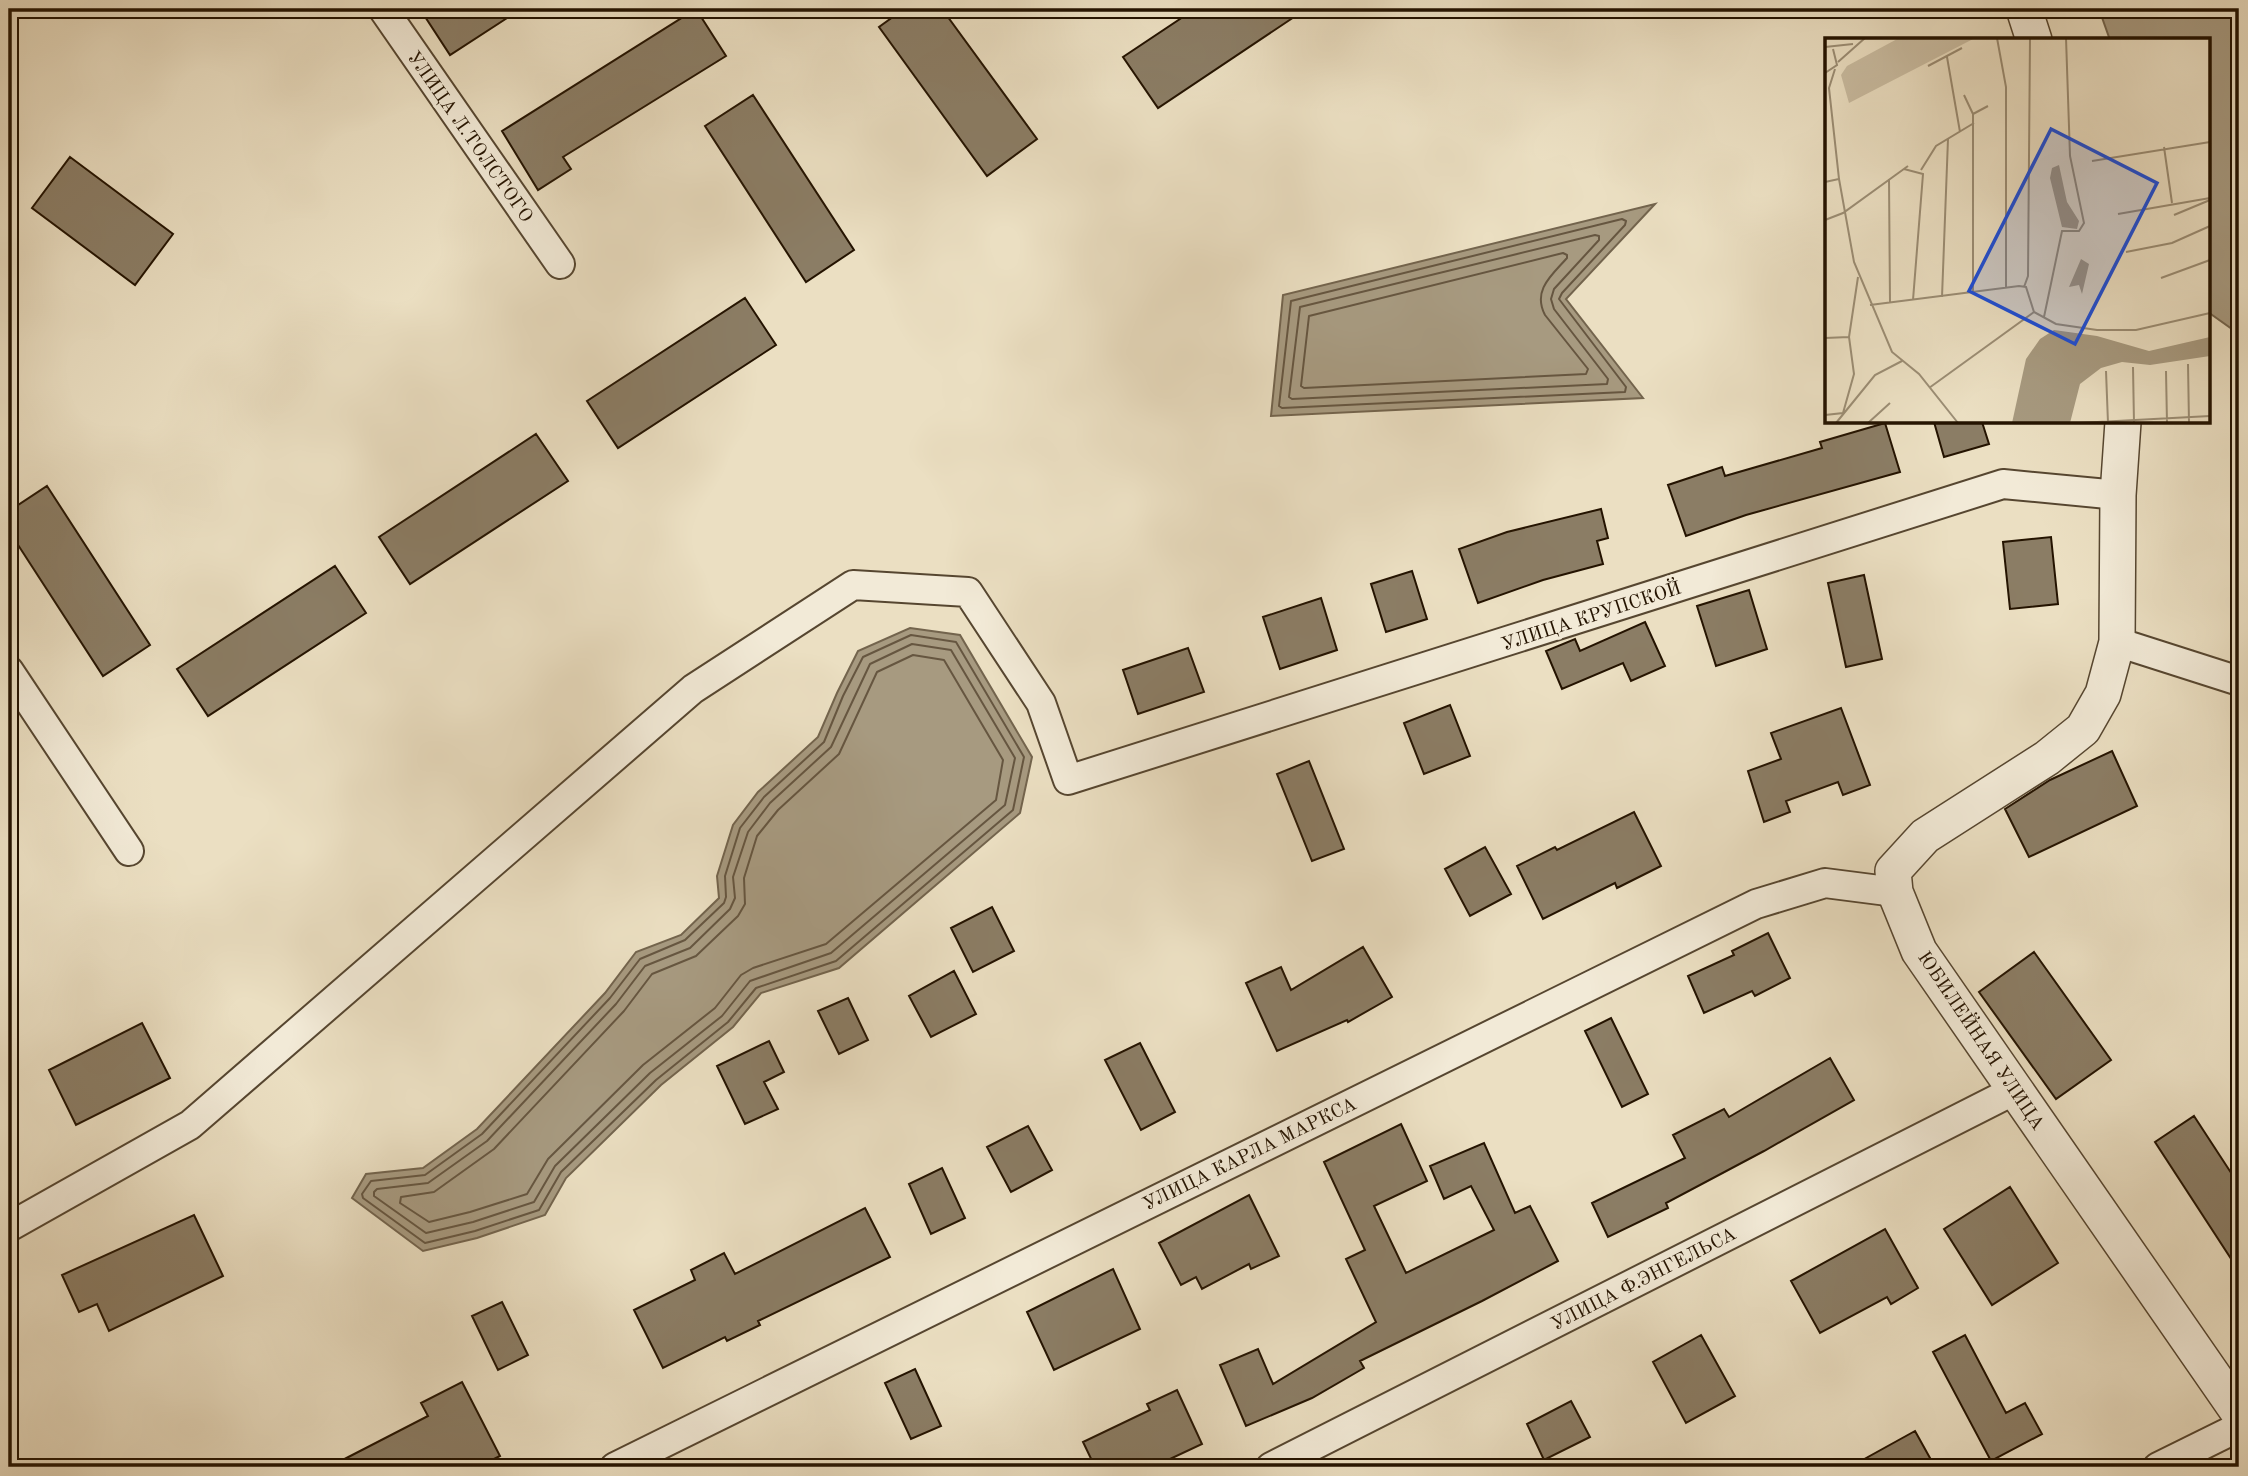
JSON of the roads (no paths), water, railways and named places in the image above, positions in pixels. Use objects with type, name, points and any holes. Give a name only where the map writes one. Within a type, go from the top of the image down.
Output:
[{"type":"street","name":"УЛИЦА Л.ТОЛСТОГО","points":[[383,9],[560,264]]},
{"type":"street","points":[[2024,9],[2033,38]]},
{"type":"street","points":[[1895,892],[1894,871],[1925,836],[2047,758],[2083,729],[2103,694],[2118,642],[2118,495],[2123,424]]},
{"type":"street","name":"УЛИЦА КРУПСКОЙ","points":[[9,1227],[190,1125],[693,689],[853,585],[968,592],[1041,703],[1068,780],[2003,484],[2118,495]]},
{"type":"street","points":[[2118,642],[2239,681]]},
{"type":"street","points":[[9,671],[129,851]]},
{"type":"street","name":"УЛИЦА КАРЛА МАРКСА","points":[[615,1467],[1756,904],[1825,883],[1895,892]]},
{"type":"street","name":"ЮБИЛЕЙНАЯ УЛИЦА","points":[[1895,892],[1919,951],[2239,1413]]},
{"type":"street","name":"УЛИЦА Ф.ЭНГЕЛЬСА","points":[[1271,1467],[2015,1090]]},
{"type":"street","points":[[2158,1467],[2239,1427]]},
{"type":"water","points":[[2099,9],[2239,9],[2239,334],[2210,313],[2210,38],[2109,38]]},
{"type":"water","points":[[1655,204],[1566,299],[1643,398],[1271,416],[1283,295]]},
{"type":"water","points":[[910,628],[960,635],[1032,757],[1020,813],[839,968],[761,993],[733,1027],[661,1085],[566,1178],[545,1215],[477,1238],[423,1251],[352,1198],[366,1174],[423,1168],[477,1129],[605,993],[636,952],[681,935],[719,898],[717,876],[733,825],[758,792],[818,737],[858,651]]}]
